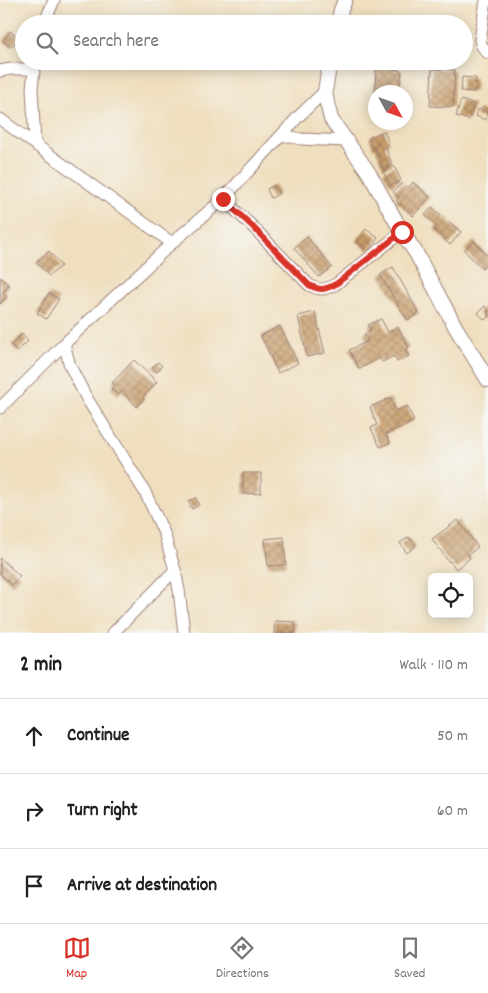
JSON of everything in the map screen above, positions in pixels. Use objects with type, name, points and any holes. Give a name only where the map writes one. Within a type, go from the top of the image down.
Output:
[{"type":"street","points":[[48,15],[54,0]]},
{"type":"street","points":[[340,15],[345,0]]},
{"type":"street","points":[[486,0],[480,40],[481,45],[488,53]]},
{"type":"street","points":[[0,71],[15,68]]},
{"type":"street","points":[[34,70],[32,97],[35,144]]},
{"type":"street","points":[[328,70],[325,91],[326,103],[331,119],[369,172],[402,232],[416,253],[456,328],[488,380]]},
{"type":"street","points":[[0,408],[64,344],[172,243],[223,199],[298,117],[325,91]]},
{"type":"street","points":[[0,119],[172,243]]},
{"type":"street","points":[[282,135],[301,139],[347,141]]},
{"type":"street","points":[[223,199],[309,285],[318,290],[326,289],[336,284],[402,232]]},
{"type":"street","points":[[64,344],[70,366],[86,397],[145,492],[164,533],[175,570],[184,633]]},
{"type":"street","points":[[112,633],[175,570]]},
{"type":"building","points":[[10,31],[15,35],[15,42],[11,47],[3,41]]},
{"type":"building","points":[[376,70],[399,70],[402,72],[400,85],[375,85]]},
{"type":"building","points":[[432,70],[455,70],[453,107],[430,106]]},
{"type":"building","points":[[462,77],[476,78],[475,92],[461,91]]},
{"type":"building","points":[[461,100],[474,104],[469,120],[456,116]]},
{"type":"building","points":[[478,109],[488,112],[486,120],[476,116]]},
{"type":"building","points":[[384,131],[389,143],[385,145],[392,165],[383,168],[369,137]]},
{"type":"building","points":[[394,166],[401,180],[391,186],[383,172]]},
{"type":"building","points":[[413,182],[430,197],[413,216],[396,201],[399,197],[393,192],[402,183],[408,188]]},
{"type":"building","points":[[274,185],[279,194],[271,198],[267,189]]},
{"type":"building","points":[[432,207],[461,232],[450,245],[434,230],[437,226],[425,215]]},
{"type":"building","points":[[366,229],[378,238],[368,251],[356,241]]},
{"type":"building","points":[[307,237],[332,267],[319,277],[294,248]]},
{"type":"building","points":[[474,241],[488,256],[488,263],[482,269],[464,250]]},
{"type":"building","points":[[49,251],[61,266],[49,276],[36,262]]},
{"type":"building","points":[[393,267],[419,313],[407,320],[380,275]]},
{"type":"building","points":[[0,277],[9,285],[3,293],[7,296],[0,304]]},
{"type":"building","points":[[49,293],[59,299],[46,319],[37,313]]},
{"type":"building","points":[[485,306],[488,310],[488,317],[485,320],[478,313]]},
{"type":"building","points":[[315,312],[325,353],[307,357],[298,316]]},
{"type":"building","points":[[381,319],[388,332],[398,327],[409,348],[405,350],[409,356],[397,362],[394,356],[382,362],[380,358],[359,369],[349,350],[368,341],[364,334],[371,330],[368,325]]},
{"type":"building","points":[[280,326],[298,363],[278,373],[261,336]]},
{"type":"building","points":[[22,334],[28,341],[17,352],[11,345]]},
{"type":"building","points":[[134,360],[157,382],[143,397],[144,399],[137,407],[122,391],[118,395],[111,389],[115,385],[112,383]]},
{"type":"building","points":[[158,362],[162,366],[157,372],[152,368]]},
{"type":"building","points":[[390,398],[396,411],[407,406],[414,421],[386,434],[390,443],[380,447],[371,428],[377,425],[370,407]]},
{"type":"building","points":[[243,473],[261,473],[261,493],[243,494]]},
{"type":"building","points":[[196,498],[199,505],[192,509],[188,501]]},
{"type":"building","points":[[458,520],[478,547],[468,555],[470,558],[456,569],[432,539]]},
{"type":"building","points":[[284,537],[286,565],[268,566],[265,539]]},
{"type":"building","points":[[409,537],[416,546],[407,553],[400,543]]},
{"type":"building","points":[[0,558],[20,576],[12,585],[0,574]]},
{"type":"building","points":[[275,621],[295,622],[295,633],[274,633]]},
{"type":"route","points":[[223,199],[251,225],[301,278],[318,290],[326,289],[336,284],[402,232]]}]
